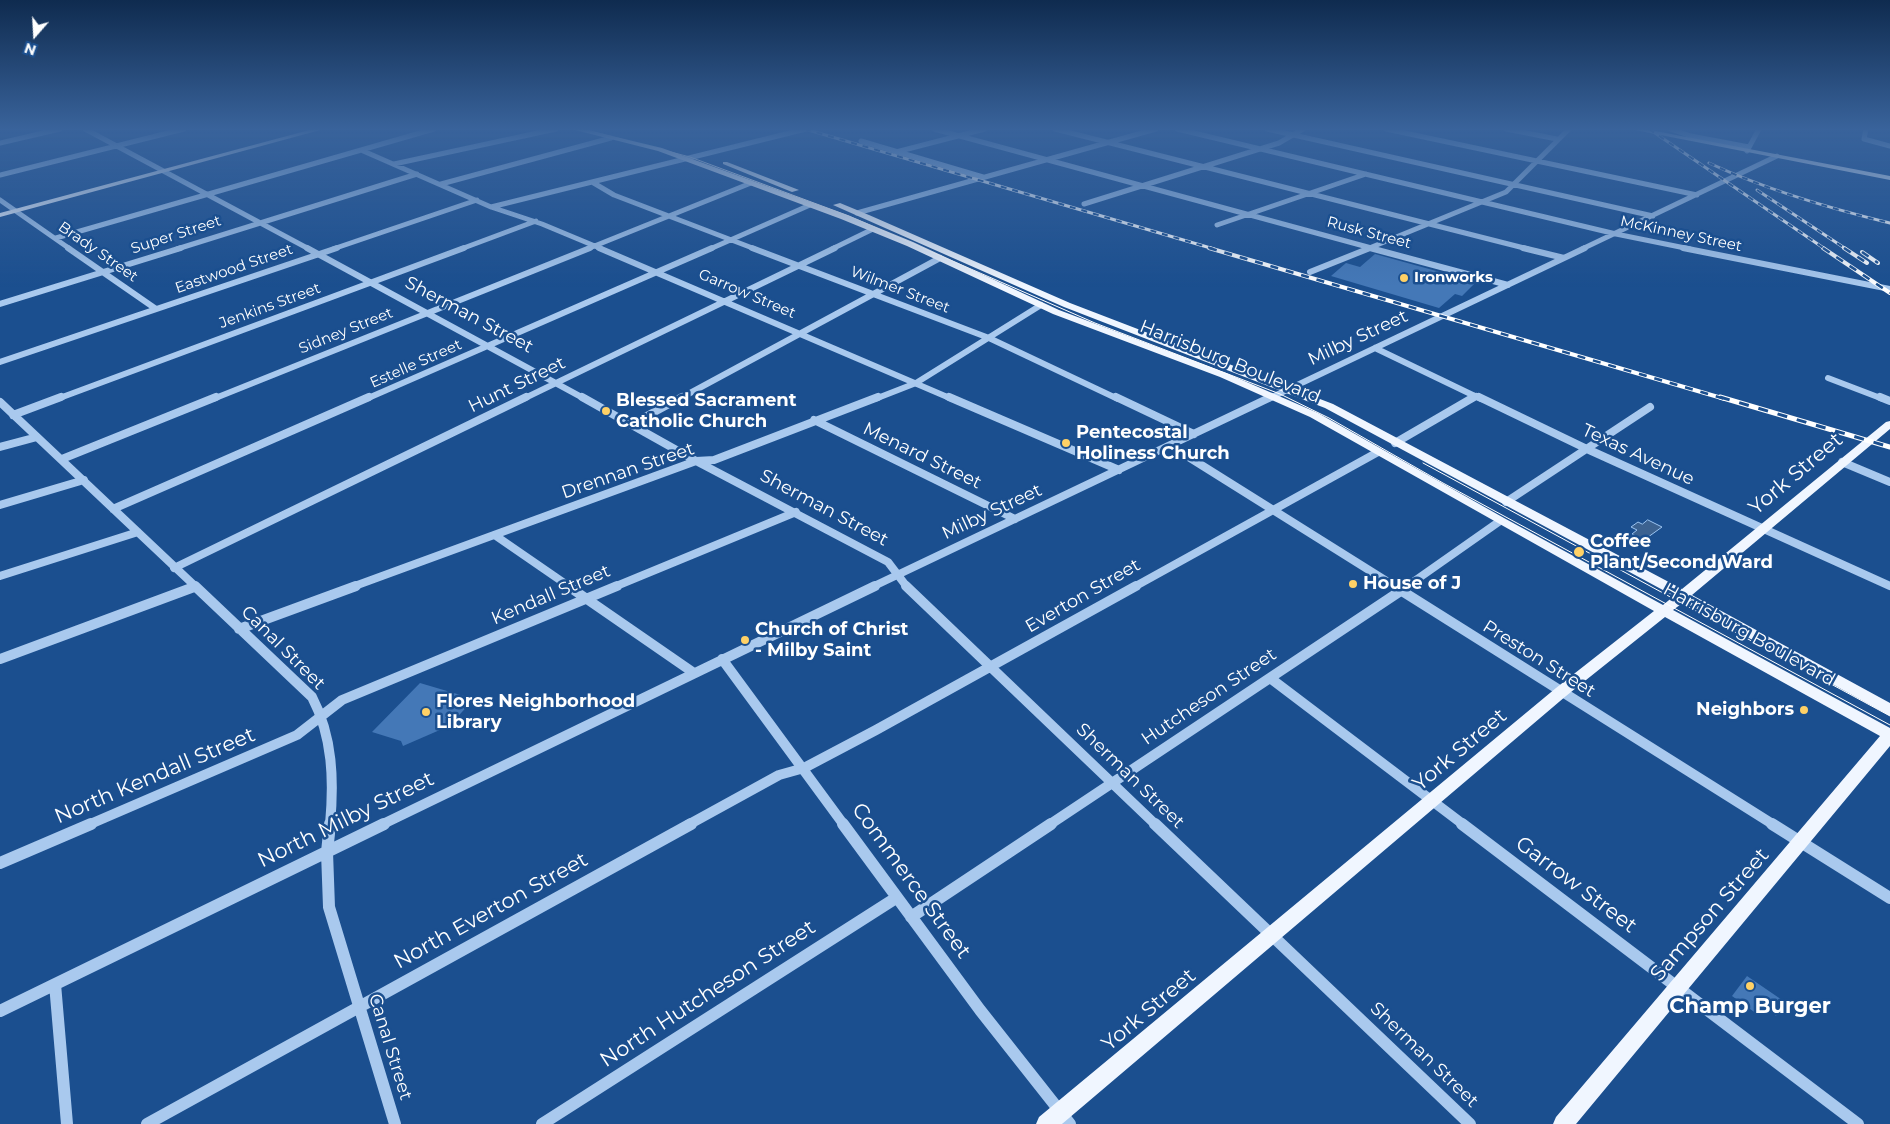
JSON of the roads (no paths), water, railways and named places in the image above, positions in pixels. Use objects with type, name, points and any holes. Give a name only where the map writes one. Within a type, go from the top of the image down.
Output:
[{"type":"main road","points":[[0,207],[98,181]]},
{"type":"main road","points":[[0,215],[128,181]]},
{"type":"main road","name":"Harrisburg Boulevard","points":[[773,181],[921,238],[1066,304],[1290,389],[1329,406],[1890,710]]},
{"type":"main road","name":"Harrisburg Boulevard","points":[[751,182],[873,229],[1041,305],[1124,340],[1274,396],[1314,415],[1890,735]]},
{"type":"main road","name":"York Street","points":[[1059,1120],[1272,934],[1432,802],[1561,692],[1665,610],[1890,424]]},
{"type":"main road","name":"Sampson Street","points":[[1563,1124],[1890,735]]},
{"type":"street","name":"Sherman Street","points":[[181,181],[557,382],[696,461],[888,562],[908,589],[1470,1124]]},
{"type":"street","points":[[56,238],[253,181]]},
{"type":"street","name":"Super Street","points":[[0,304],[392,181]]},
{"type":"street","name":"Garrow Street","points":[[435,181],[491,207],[536,221],[593,245],[1119,470]]},
{"type":"street","points":[[441,184],[450,181]]},
{"type":"street","points":[[857,213],[968,181]]},
{"type":"street","name":"Rusk Street","points":[[1129,181],[1508,285]]},
{"type":"street","points":[[1084,204],[1154,181]]},
{"type":"street","points":[[1262,181],[1564,258]]},
{"type":"street","points":[[1217,225],[1345,181]]},
{"type":"street","name":"McKinney Street","points":[[1396,181],[1616,234],[1890,289]]},
{"type":"street","points":[[1498,181],[1653,216]]},
{"type":"street","points":[[1310,272],[1506,192],[1518,181]]},
{"type":"street","points":[[1634,181],[1697,195]]},
{"type":"street","name":"Milby Street","points":[[709,666],[1725,181]]},
{"type":"street","points":[[491,207],[592,182]]},
{"type":"street","name":"Wilmer Street","points":[[592,182],[614,195],[989,338],[1194,434]]},
{"type":"street","name":"Sidney Street","points":[[62,459],[751,182]]},
{"type":"street","name":"Brady Street","points":[[0,200],[156,308]]},
{"type":"street","name":"Eastwood Street","points":[[0,362],[477,200]]},
{"type":"street","name":"Estelle Street","points":[[113,509],[810,205]]},
{"type":"street","name":"Jenkins Street","points":[[13,415],[536,221]]},
{"type":"street","name":"Hunt Street","points":[[174,568],[873,229]]},
{"type":"street","points":[[632,424],[940,258]]},
{"type":"street","name":"Drennan Street","points":[[239,629],[696,461],[714,460],[814,420],[916,383],[1041,305]]},
{"type":"street","name":"Texas Avenue","points":[[1375,348],[1587,448],[1890,586]]},
{"type":"street","points":[[1828,378],[1890,401]]},
{"type":"street","points":[[1396,443],[1476,396]]},
{"type":"street","name":"Canal Street","points":[[0,402],[84,480],[194,588],[312,697],[322,716],[331,756],[333,795],[327,852],[329,907],[395,1124]]},
{"type":"street","points":[[1506,502],[1650,407]]},
{"type":"street","name":"Menard Street","points":[[814,420],[1015,520]]},
{"type":"street","points":[[0,447],[37,437]]},
{"type":"street","name":"Preston Street","points":[[1170,446],[1890,898]]},
{"type":"street","name":"Everton Street","points":[[804,768],[991,668],[1073,620],[1378,452]]},
{"type":"street","points":[[1842,462],[1890,482]]},
{"type":"street","points":[[0,505],[84,480]]},
{"type":"street","name":"Kendall Street","points":[[322,716],[342,700],[796,512]]},
{"type":"street","name":"Hutcheson Street","points":[[911,918],[1401,590],[1500,520]]},
{"type":"street","points":[[0,576],[138,532]]},
{"type":"street","points":[[496,536],[694,673]]},
{"type":"street","points":[[0,659],[194,588]]},
{"type":"street","name":"Commerce Street","points":[[722,659],[804,768],[896,898],[1059,1120]]},
{"type":"street","name":"North Milby Street","points":[[0,1011],[709,666]]},
{"type":"street","name":"Garrow Street","points":[[1270,678],[1858,1124]]},
{"type":"street","name":"North Kendall Street","points":[[0,863],[297,735],[322,716]]},
{"type":"street","name":"North Everton Street","points":[[147,1124],[779,775],[804,768]]},
{"type":"street","name":"North Hutcheson Street","points":[[542,1124],[896,898]]},
{"type":"street","points":[[55,984],[68,1124]]},
{"type":"water","points":[[1648,520],[1662,527],[1644,540],[1632,534],[1637,530],[1631,527],[1638,522],[1642,524]]},
{"type":"tram line","points":[[756,181],[849,216],[1095,323],[1280,394],[1329,418],[1443,483],[1890,725]]},
{"type":"tram line","points":[[1423,463],[1890,716]]},
{"type":"railway","points":[[984,181],[1214,249]]},
{"type":"railway","points":[[1726,181],[1825,249]]},
{"type":"railway","points":[[1752,181],[1798,198],[1890,223]]},
{"type":"railway","points":[[1757,190],[1846,249]]},
{"type":"railway","points":[[1209,248],[1725,399]]},
{"type":"railway","points":[[1823,248],[1890,293]]},
{"type":"railway","points":[[1844,248],[1867,263]]},
{"type":"railway","points":[[1862,252],[1878,263]]},
{"type":"railway","points":[[1720,397],[1890,447]]},
{"type":"place","name":"Ironworks","points":[[1404,278]]},
{"type":"place","name":"Blessed Sacrament Catholic Church","points":[[606,411]]},
{"type":"place","name":"Pentecostal Holiness Church","points":[[1066,443]]},
{"type":"place","name":"Coffee Plant/Second Ward","points":[[1579,552]]},
{"type":"place","name":"House of J","points":[[1353,584]]},
{"type":"place","name":"Church of Christ - Milby Saint","points":[[745,640]]},
{"type":"place","name":"Neighbors","points":[[1804,710]]},
{"type":"place","name":"Flores Neighborhood Library","points":[[426,712]]},
{"type":"place","name":"Champ Burger","points":[[1750,986]]}]
